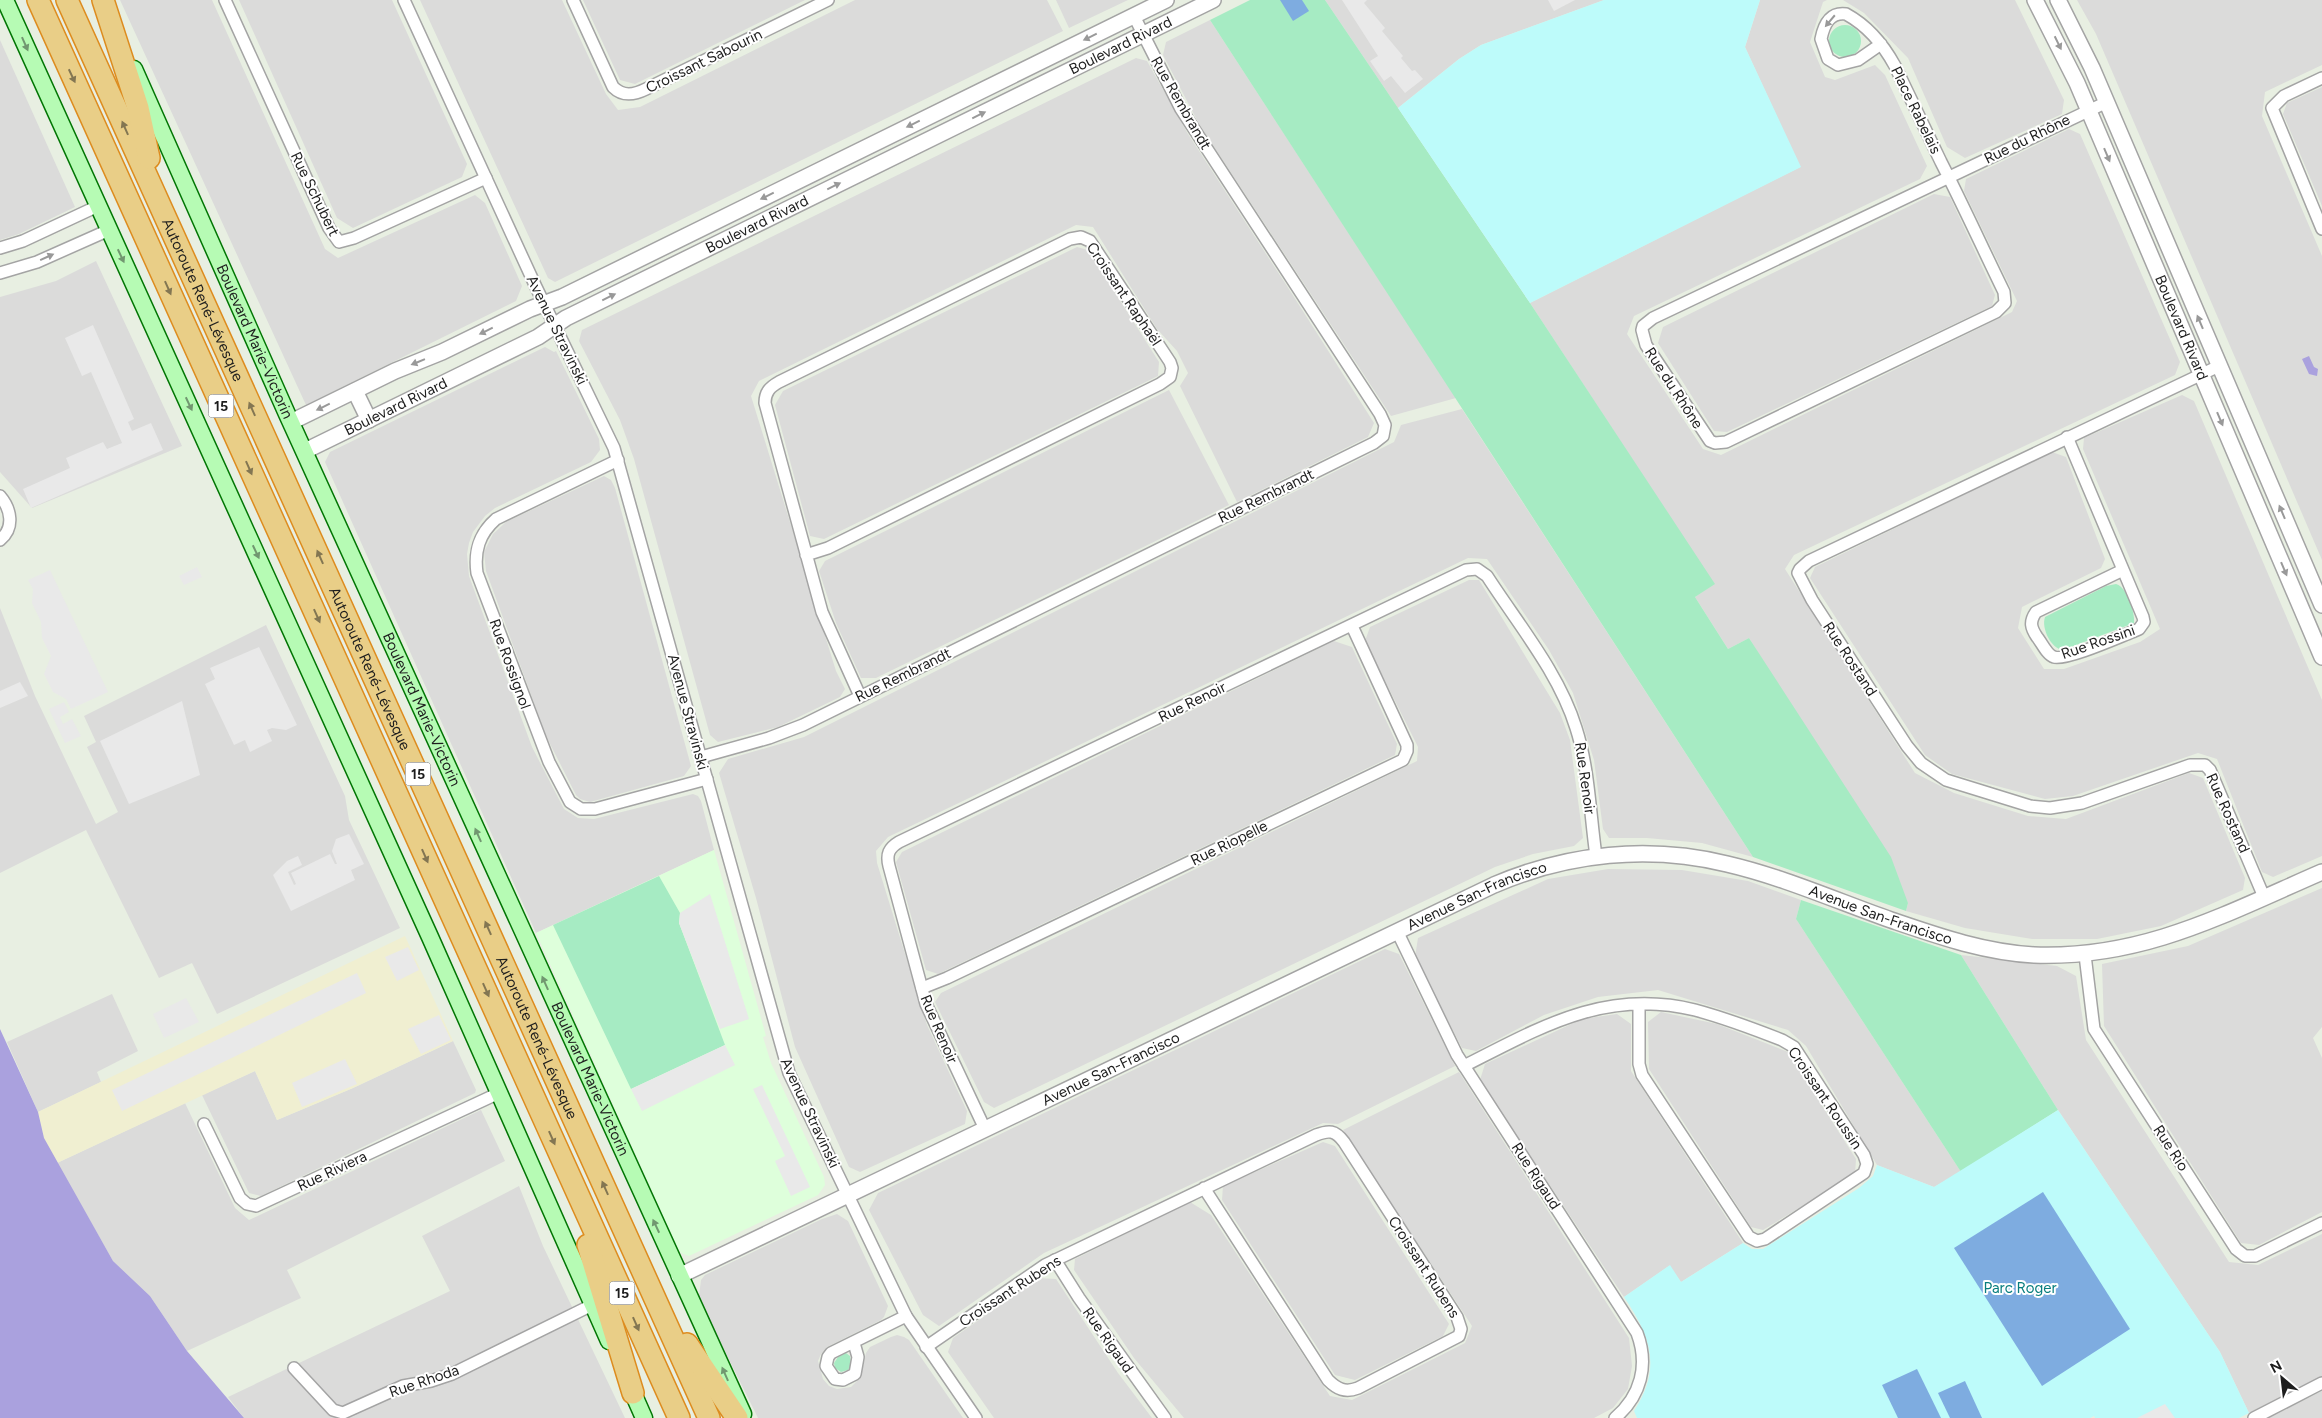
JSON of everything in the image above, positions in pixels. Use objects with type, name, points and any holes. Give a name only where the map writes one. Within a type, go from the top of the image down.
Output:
[{"type":"highway","name":"Autoroute René-Lévesque","points":[[38,0],[679,1418]]},
{"type":"highway","name":"Autoroute René-Lévesque","points":[[68,0],[709,1418]]},
{"type":"highway","points":[[103,0],[138,108],[160,204]]},
{"type":"highway","points":[[566,1168],[633,1393]]},
{"type":"highway","points":[[654,1296],[737,1418]]},
{"type":"main road","points":[[5,0],[644,1418]]},
{"type":"main road","name":"Boulevard Marie-Victorin","points":[[103,0],[291,422],[745,1418]]},
{"type":"street","name":"Rue Schubert","points":[[225,0],[329,228],[339,242],[354,238],[486,178]]},
{"type":"street","name":"Avenue Stravinski","points":[[404,0],[618,460],[783,1054],[906,1316],[976,1418]]},
{"type":"street","name":"Croissant Sabourin","points":[[573,0],[613,87],[618,92],[631,94],[646,89],[828,0]]},
{"type":"street","name":"Boulevard Rivard","points":[[291,422],[395,371],[442,352],[530,309],[545,304],[1166,0]]},
{"type":"street","name":"Boulevard Rivard","points":[[305,451],[538,337],[583,310],[1213,0]]},
{"type":"street","name":"Boulevard Rivard","points":[[2034,0],[2062,50],[2322,657]]},
{"type":"street","name":"Boulevard Rivard","points":[[2058,0],[2078,37],[2322,605]]},
{"type":"street","name":"Place Rabelais","points":[[1882,44],[1858,60],[1838,65],[1828,59],[1821,39],[1827,22],[1835,14],[1841,13],[1853,18],[1882,44],[1895,66],[1949,177]]},
{"type":"street","name":"Rue Rembrandt","points":[[701,757],[780,734],[1374,443],[1383,436],[1386,430],[1380,414],[1181,110],[1134,16]]},
{"type":"street","points":[[2322,78],[2284,96],[2272,108],[2322,229]]},
{"type":"street","name":"Rue du Rhône","points":[[1949,177],[2004,292],[2004,306],[1996,312],[1726,442],[1715,444],[1710,441],[1646,345],[1642,334],[1643,326],[1653,318],[2106,102]]},
{"type":"street","points":[[0,248],[22,241],[98,206]]},
{"type":"street","points":[[0,273],[37,262],[109,230]]},
{"type":"street","name":"Croissant Raphaël","points":[[806,555],[854,535],[1151,389],[1170,377],[1172,368],[1170,362],[1090,241],[1081,237],[1070,239],[770,388],[766,403],[806,555],[826,625],[860,696]]},
{"type":"street","name":"Rue Rostand","points":[[2219,366],[2067,437],[1809,562],[1798,573],[1801,582],[1907,746],[1921,763],[1937,776],[1975,791],[2030,806],[2050,808],[2082,803],[2190,765],[2205,765],[2210,770],[2264,897]]},
{"type":"street","points":[[355,391],[369,420]]},
{"type":"street","name":"Rue Rossini","points":[[2067,437],[2143,617],[2143,626],[2066,657],[2054,657],[2049,654],[2031,625],[2036,612],[2123,570]]},
{"type":"street","name":"Rue Rossignol","points":[[618,460],[496,519],[482,533],[478,544],[476,554],[477,573],[541,747],[565,793],[574,806],[584,810],[594,809],[707,779]]},
{"type":"street","points":[[0,496],[8,508],[11,525],[8,532],[0,540]]},
{"type":"street","name":"Rue Renoir","points":[[985,1129],[929,1013],[888,866],[888,854],[894,845],[1466,570],[1482,571],[1550,672],[1572,716],[1582,749],[1596,856]]},
{"type":"street","name":"Rue Riopelle","points":[[922,988],[956,974],[1403,760],[1408,751],[1405,740],[1352,626]]},
{"type":"street","name":"Avenue San-Francisco","points":[[679,1276],[1397,931],[1518,875],[1548,866],[1596,856],[1645,854],[1710,860],[1758,873],[1970,946],[2024,954],[2085,955],[2159,940],[2322,872]]},
{"type":"street","name":"Rue Rigaud","points":[[1397,931],[1464,1066],[1637,1333],[1643,1359],[1641,1379],[1628,1405],[1615,1418]]},
{"type":"street","name":"Rue Rio","points":[[2085,955],[2094,1029],[2236,1249],[2245,1256],[2255,1256],[2322,1223]]},
{"type":"street","name":"Croissant Roussin","points":[[1464,1066],[1578,1013],[1606,1006],[1639,1004],[1695,1010],[1790,1043],[1864,1155],[1867,1164],[1864,1173],[1765,1239],[1757,1241],[1749,1238],[1642,1075],[1639,1064],[1639,1004]]},
{"type":"street","name":"Rue Riviera","points":[[204,1124],[240,1198],[244,1203],[256,1206],[499,1093]]},
{"type":"street","name":"Croissant Rubens","points":[[926,1347],[1036,1270],[1204,1188],[1316,1135],[1334,1132],[1344,1142],[1457,1317],[1461,1326],[1459,1336],[1358,1388],[1347,1391],[1337,1387],[1326,1377],[1204,1188]]},
{"type":"street","name":"Rue Rigaud","points":[[1055,1260],[1079,1298],[1165,1418]]},
{"type":"street","name":"Rue Rhoda","points":[[294,1368],[333,1410],[337,1413],[349,1412],[403,1386],[431,1381],[452,1374],[592,1305]]},
{"type":"street","points":[[854,1343],[906,1316]]},
{"type":"street","points":[[2254,1418],[2322,1383]]},
{"type":"shaded area","points":[[120,0],[212,0],[325,249],[338,258],[475,195],[485,203],[522,286],[516,301],[306,405]]},
{"type":"shaded area","points":[[239,0],[392,0],[467,164],[462,177],[353,228],[337,218]]},
{"type":"shaded area","points":[[420,0],[562,0],[606,94],[618,110],[640,107],[855,0],[1047,0],[1063,31],[555,282],[548,278]]},
{"type":"shaded area","points":[[583,0],[805,0],[635,84],[620,80]]},
{"type":"shaded area","points":[[1056,0],[1128,0],[1069,28]]},
{"type":"shaded area","points":[[1250,0],[1325,0],[1530,303],[1715,584],[1695,597],[1728,649],[1749,638],[1891,857],[1908,903],[1906,911],[1753,857],[1210,20]]},
{"type":"shaded area","points":[[1325,0],[1604,0],[1481,45],[1459,59],[1398,108]]},
{"type":"shaded area","points":[[1342,0],[1367,0],[1364,3],[1385,28],[1382,31],[1403,56],[1401,58],[1412,71],[1415,70],[1423,79],[1405,93],[1391,76],[1384,81],[1370,61],[1378,56]]},
{"type":"shaded area","points":[[1548,0],[1575,0],[1554,11]]},
{"type":"shaded area","points":[[1760,0],[1827,0],[1823,2],[1810,42],[1825,77],[1835,80],[1875,65],[1885,75],[1927,166],[1920,179],[1634,316],[1627,334],[1703,449],[1721,455],[2012,312],[2017,301],[1964,191],[1966,179],[2069,129],[2080,134],[2180,362],[2175,375],[1794,555],[1785,569],[1915,773],[1954,793],[2028,816],[2066,819],[2189,773],[2203,778],[2245,878],[2243,890],[2161,926],[2097,939],[2032,939],[1965,928],[1906,911],[1908,903],[1749,638],[1728,649],[1695,597],[1714,584],[1530,303],[1800,167],[1745,47]]},
{"type":"shaded area","points":[[1843,0],[2015,0],[2064,100],[2062,114],[1965,158],[1947,147],[1908,58],[1864,13]]},
{"type":"shaded area","points":[[2077,0],[2322,0],[2322,65],[2265,92],[2262,116],[2322,256],[2322,560],[2096,34]]},
{"type":"shaded area","points":[[1210,20],[1456,398],[1391,416],[1199,124],[1163,55],[1166,42]]},
{"type":"shaded area","points":[[1845,25],[1856,30],[1861,41],[1856,52],[1845,57],[1834,52],[1829,41],[1834,30]]},
{"type":"shaded area","points":[[0,40],[75,207],[19,234],[0,240]]},
{"type":"shaded area","points":[[1136,58],[1147,61],[1188,134],[1374,423],[1368,437],[1237,502],[1180,386],[1188,373],[1177,351],[1157,329],[1093,227],[1076,225],[759,381],[751,396],[836,671],[845,689],[840,697],[778,727],[718,742],[710,735],[634,459],[620,420],[579,341],[582,330]]},
{"type":"shaded area","points":[[2322,87],[2322,206],[2283,114],[2287,103]]},
{"type":"shaded area","points":[[1934,194],[1950,197],[1995,295],[1992,306],[1727,432],[1714,431],[1658,343],[1663,327]]},
{"type":"shaded area","points":[[1077,247],[1088,250],[1159,362],[1158,376],[824,539],[810,536],[775,405],[783,391]]},
{"type":"shaded area","points":[[96,261],[182,446],[32,508],[0,472],[0,297],[56,281]]},
{"type":"shaded area","points":[[93,325],[134,419],[128,422],[132,431],[151,423],[163,450],[31,508],[23,489],[70,468],[66,458],[103,442],[107,449],[122,443],[91,372],[82,376],[65,338]]},
{"type":"shaded area","points":[[545,347],[554,352],[556,351],[599,439],[600,450],[591,462],[495,508],[485,516],[473,532],[469,543],[467,554],[469,576],[532,747],[564,809],[578,818],[594,819],[693,794],[698,796],[701,801],[714,850],[536,933],[325,462],[330,452]]},
{"type":"shaded area","points":[[2309,356],[2314,367],[2318,369],[2317,376],[2309,374],[2302,359]]},
{"type":"shaded area","points":[[1169,390],[1229,505],[876,678],[861,678],[836,623],[819,571],[825,561]]},
{"type":"shaded area","points":[[2182,395],[2194,401],[2322,700],[2322,856],[2273,877],[2262,872],[2217,759],[2198,753],[2073,796],[2045,799],[1952,774],[1925,755],[1810,578],[1815,567],[2052,452],[2066,457],[2105,559],[2101,568],[2022,607],[2018,628],[2044,669],[2064,669],[2140,642],[2160,629],[2083,449],[2084,438]]},
{"type":"shaded area","points":[[1462,409],[1753,857],[1702,843],[1647,838],[1609,838],[1603,829],[1594,760],[1573,693],[1549,650],[1487,559],[1468,558],[888,837],[876,851],[877,863],[927,1025],[967,1111],[965,1124],[860,1172],[849,1167],[795,1047],[756,898],[719,773],[728,759],[804,737],[1394,442],[1401,425]]},
{"type":"shaded area","points":[[604,476],[611,480],[615,488],[691,766],[684,776],[590,802],[580,799],[576,795],[546,736],[486,571],[484,552],[493,534],[506,522]]},
{"type":"shaded area","points":[[197,567],[202,577],[184,585],[179,576]]},
{"type":"shaded area","points":[[50,570],[108,692],[71,709],[66,699],[53,692],[44,674],[51,656],[42,638],[41,622],[32,603],[33,589],[28,580]]},
{"type":"shaded area","points":[[1469,580],[1479,580],[1560,713],[1570,740],[1583,838],[1574,846],[1533,854],[1495,867],[994,1108],[984,1102],[935,1002],[941,993],[1417,761],[1418,747],[1365,641],[1370,627]]},
{"type":"shaded area","points":[[2116,584],[2124,590],[2130,600],[2134,623],[2063,650],[2051,642],[2044,627],[2045,617],[2106,586]]},
{"type":"shaded area","points":[[0,608],[35,696],[96,824],[118,812],[87,747],[96,742],[84,716],[266,625],[345,796],[349,820],[400,928],[217,1014],[192,963],[159,978],[86,830],[0,873]]},
{"type":"shaded area","points":[[1334,641],[1352,647],[1397,744],[1395,755],[938,974],[926,970],[896,862],[902,852]]},
{"type":"shaded area","points":[[259,647],[297,725],[286,730],[272,728],[267,730],[272,741],[250,752],[245,740],[234,745],[205,684],[215,679],[210,668]]},
{"type":"shaded area","points":[[20,682],[28,696],[0,708],[0,691]]},
{"type":"shaded area","points":[[182,701],[200,775],[129,804],[100,741]]},
{"type":"shaded area","points":[[64,702],[69,712],[60,717],[63,724],[72,719],[81,736],[65,743],[49,709]]},
{"type":"shaded area","points":[[349,834],[364,864],[351,870],[355,880],[291,911],[273,875],[287,861],[298,856],[302,865],[288,872],[294,885],[296,884],[291,873],[330,854],[335,864],[337,864],[332,851],[336,839]]},
{"type":"shaded area","points":[[714,850],[766,1036],[763,1037],[771,1063],[824,1177],[825,1185],[818,1195],[689,1256],[681,1253],[678,1249],[536,933]]},
{"type":"shaded area","points":[[1608,869],[1682,870],[1748,881],[1801,900],[1796,919],[1961,1172],[1934,1187],[1877,1165],[1806,1046],[1788,1030],[1658,990],[1598,997],[1544,1015],[1476,1051],[1462,1048],[1415,957],[1418,938],[1548,879]]},
{"type":"shaded area","points":[[659,876],[680,913],[679,923],[725,1045],[631,1089],[553,925]]},
{"type":"shaded area","points":[[2322,888],[2322,1027],[2313,1038],[2322,1058],[2322,1212],[2259,1245],[2241,1243],[2104,1026],[2102,964],[2188,946]]},
{"type":"shaded area","points":[[710,894],[749,1019],[720,1029],[679,923],[680,913]]},
{"type":"shaded area","points":[[1801,900],[1961,955],[2058,1110],[1961,1172],[1796,919]]},
{"type":"shaded area","points":[[405,936],[453,1041],[353,1088],[277,1120],[255,1071],[57,1163],[44,1138],[38,1112]]},
{"type":"shaded area","points":[[408,947],[419,970],[397,981],[385,957]]},
{"type":"shaded area","points":[[1385,949],[1399,954],[1455,1066],[1338,1124],[1323,1123],[1044,1253],[939,1326],[923,1315],[869,1210],[878,1193]]},
{"type":"shaded area","points":[[1961,955],[2057,966],[2076,976],[2086,1040],[2229,1262],[2258,1265],[2322,1234],[2322,1376],[2249,1413],[2220,1352],[2058,1110]]},
{"type":"shaded area","points":[[357,973],[366,993],[122,1111],[112,1090]]},
{"type":"shaded area","points":[[112,994],[138,1051],[97,1072],[101,1082],[38,1112],[7,1042]]},
{"type":"shaded area","points":[[186,998],[199,1022],[164,1038],[153,1014]]},
{"type":"shaded area","points":[[1661,1012],[1717,1024],[1788,1052],[1856,1159],[1855,1174],[1763,1230],[1751,1227],[1649,1069],[1648,1022]]},
{"type":"shaded area","points":[[1617,1014],[1631,1024],[1631,1071],[1743,1243],[1681,1282],[1669,1266],[1624,1297],[1480,1080],[1485,1064],[1582,1019]]},
{"type":"shaded area","points":[[439,1015],[451,1040],[421,1054],[408,1029]]},
{"type":"shaded area","points":[[0,1029],[38,1112],[44,1138],[113,1261],[150,1296],[187,1351],[244,1418],[0,1418]]},
{"type":"shaded area","points":[[453,1041],[476,1090],[475,1093],[261,1196],[249,1193],[202,1095],[255,1071],[277,1120],[353,1088]]},
{"type":"shaded area","points":[[725,1045],[735,1065],[642,1111],[631,1089]]},
{"type":"shaded area","points":[[345,1059],[357,1084],[302,1107],[292,1083]]},
{"type":"shaded area","points":[[1459,1072],[1629,1338],[1632,1366],[1628,1389],[1613,1408],[1594,1418],[1184,1418],[1134,1358],[1074,1270],[1075,1259],[1190,1202],[1211,1215],[1330,1396],[1352,1400],[1465,1343],[1472,1326],[1343,1130]]},
{"type":"shaded area","points":[[762,1085],[810,1187],[791,1196],[775,1161],[785,1156],[753,1089]]},
{"type":"shaded area","points":[[185,1103],[235,1208],[249,1220],[481,1110],[505,1161],[287,1270],[301,1298],[187,1351],[150,1296],[113,1261],[57,1163]]},
{"type":"shaded area","points":[[1323,1142],[1335,1146],[1449,1324],[1443,1336],[1355,1380],[1335,1375],[1222,1200],[1223,1186]]},
{"type":"shaded area","points":[[519,1186],[543,1246],[625,1418],[244,1418],[228,1397],[450,1291],[422,1236]]},
{"type":"shaded area","points":[[837,1214],[848,1221],[888,1306],[881,1320],[827,1347],[818,1361],[823,1379],[829,1386],[837,1389],[851,1387],[861,1377],[866,1353],[870,1347],[897,1335],[909,1340],[963,1418],[758,1418],[702,1305],[699,1296],[701,1280],[705,1275],[822,1219]]},
{"type":"shaded area","points":[[1039,1278],[1056,1279],[1118,1373],[1152,1418],[994,1418],[948,1352],[953,1338]]},
{"type":"shaded area","points":[[846,1353],[850,1356],[851,1365],[848,1370],[841,1372],[835,1368],[834,1363],[838,1357]]},
{"type":"shaded area","points":[[2322,1391],[2322,1418],[2268,1418]]},
{"type":"shaded area","points":[[2165,1404],[2175,1418],[2137,1418]]},
{"type":"green space","points":[[1280,0],[1302,0],[1309,11],[1293,21]]},
{"type":"green space","points":[[1604,0],[1760,0],[1745,47],[1801,167],[1530,303],[1398,108],[1459,59],[1481,45]]},
{"type":"green space","name":"Parc Roger","points":[[2058,1110],[2220,1352],[2249,1413],[2239,1418],[2095,1418],[2094,1416],[2090,1418],[1637,1418],[1634,1411],[1648,1381],[1650,1353],[1641,1326],[1624,1297],[1670,1265],[1681,1282],[1743,1243],[1752,1249],[1763,1249],[1859,1188],[1873,1176],[1877,1165],[1934,1187]]},
{"type":"green space","points":[[2043,1192],[2130,1329],[2042,1386],[1954,1248]]},
{"type":"green space","points":[[1917,1369],[1941,1418],[1898,1418],[1882,1385]]},
{"type":"green space","points":[[1965,1381],[1982,1418],[1950,1418],[1938,1393]]}]
